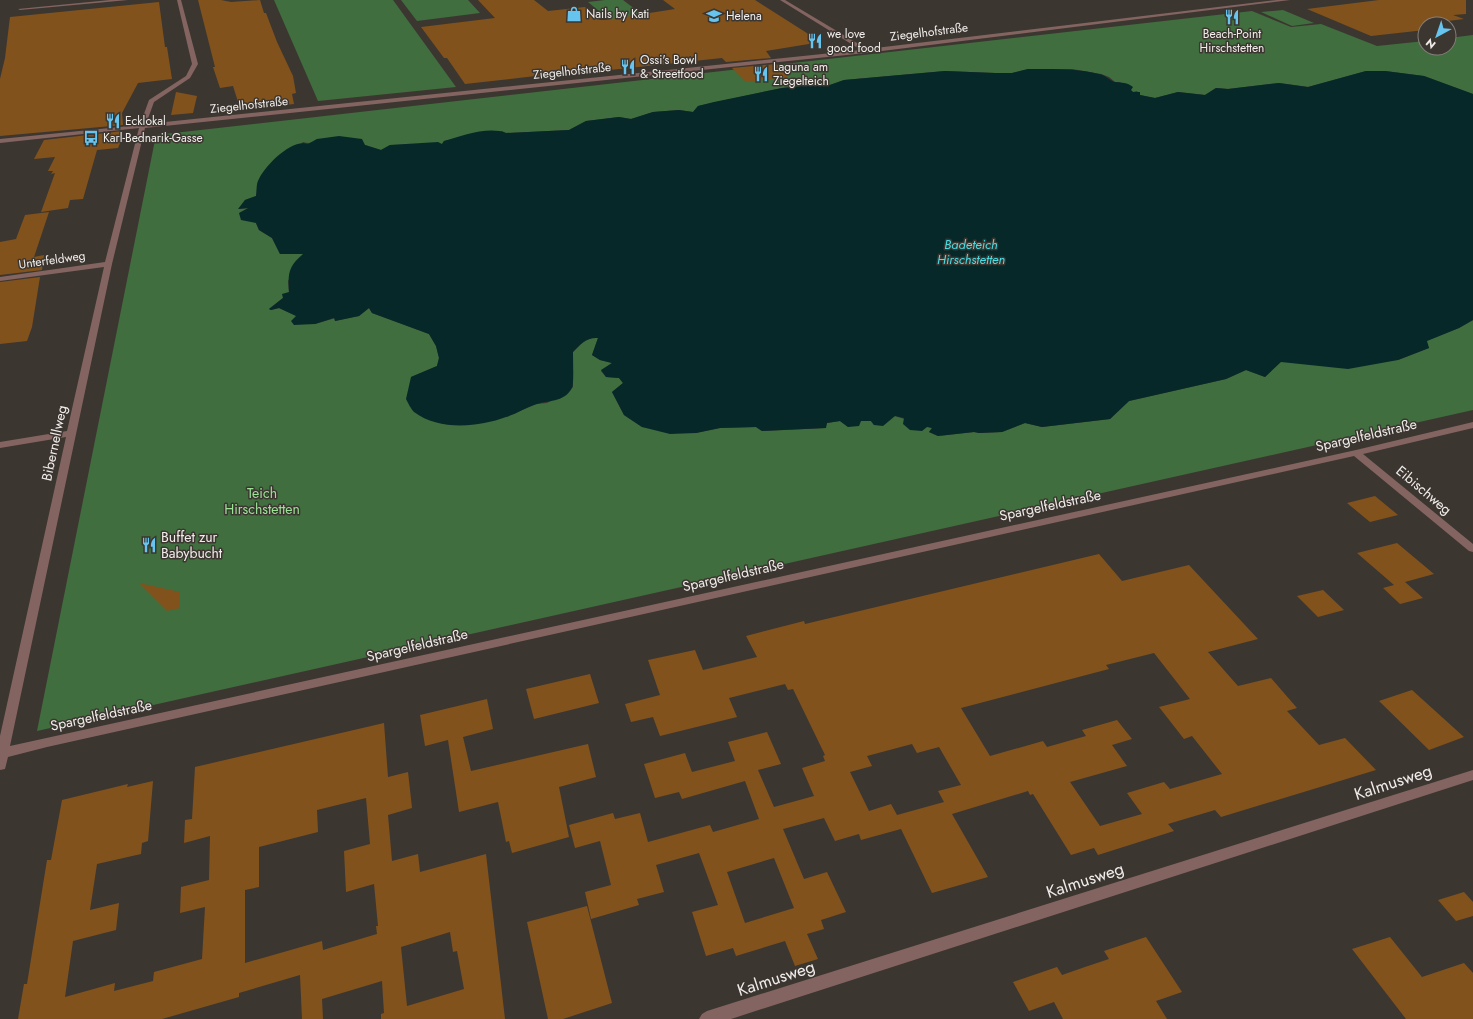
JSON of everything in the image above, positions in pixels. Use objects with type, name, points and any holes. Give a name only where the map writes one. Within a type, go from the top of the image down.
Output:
[{"type":"street","points":[[20,9],[126,0]]},
{"type":"street","points":[[142,128],[151,101],[185,80],[192,73],[195,64],[179,0]]},
{"type":"street","points":[[782,0],[866,51]]},
{"type":"street","name":"Ziegelhofstraße","points":[[0,141],[142,128],[866,51],[1269,1],[1288,0]]},
{"type":"street","name":"Bibernellweg","points":[[1,758],[108,264],[142,128]]},
{"type":"street","name":"Unterfeldweg","points":[[0,279],[108,264]]},
{"type":"street","name":"Spargelfeldstraße","points":[[1,758],[47,742],[1356,453],[1473,425]]},
{"type":"street","points":[[0,445],[72,433]]},
{"type":"street","name":"Eibischweg","points":[[1356,453],[1473,549]]},
{"type":"street","name":"Kalmusweg","points":[[707,1019],[1473,775]]},
{"type":"green space","points":[[274,0],[393,0],[456,87],[318,101]]},
{"type":"green space","points":[[401,0],[468,0],[480,13],[417,21]]},
{"type":"green space","points":[[623,0],[664,31],[629,36],[588,2]]},
{"type":"green space","points":[[1283,10],[1314,23],[1292,26],[1261,12]]},
{"type":"green space","name":"Teich Hirschstetten","points":[[1252,11],[1291,27],[1321,24],[1377,46],[1417,42],[1417,56],[1457,56],[1457,37],[1473,35],[1473,94],[1424,76],[1385,71],[1366,71],[1308,87],[1279,83],[1228,89],[1216,88],[1205,95],[1178,92],[1155,98],[1140,95],[1137,91],[1133,92],[1120,82],[1115,82],[1109,77],[1101,74],[1072,69],[1028,69],[1012,73],[945,71],[844,80],[827,86],[782,88],[698,106],[693,112],[679,110],[653,112],[631,119],[619,117],[586,121],[569,130],[506,133],[502,131],[466,136],[444,141],[442,144],[390,145],[381,150],[365,145],[317,139],[310,143],[303,142],[258,181],[256,196],[245,200],[239,209],[249,208],[259,230],[272,238],[280,254],[304,254],[288,281],[289,293],[269,309],[279,308],[315,324],[335,318],[335,321],[359,316],[369,308],[372,313],[429,334],[436,346],[439,358],[437,366],[411,377],[506,417],[536,404],[547,403],[573,387],[573,352],[584,342],[594,338],[598,338],[592,355],[600,360],[612,363],[601,371],[606,377],[619,378],[623,383],[612,392],[624,415],[642,427],[696,433],[720,428],[756,427],[762,431],[825,428],[827,423],[840,421],[848,427],[861,421],[871,421],[874,425],[895,416],[932,428],[929,432],[938,436],[974,432],[1002,432],[1025,423],[1042,427],[1110,419],[1129,401],[1226,379],[1246,370],[1265,377],[1280,362],[1398,360],[1429,348],[1426,341],[1459,328],[1473,320],[1473,410],[37,731],[156,135]]},
{"type":"water","name":"Badeteich Hirschstetten","points":[[1028,69],[1072,70],[1099,74],[1115,82],[1129,84],[1133,87],[1131,90],[1133,92],[1140,92],[1140,95],[1155,98],[1178,92],[1205,95],[1216,88],[1228,89],[1279,83],[1308,87],[1366,71],[1385,71],[1424,76],[1473,94],[1473,320],[1459,328],[1427,341],[1429,348],[1398,360],[1348,369],[1281,362],[1265,377],[1246,370],[1226,379],[1129,401],[1110,419],[1042,427],[1025,423],[1002,432],[974,432],[938,436],[929,432],[932,428],[927,427],[922,431],[910,430],[903,424],[904,418],[895,416],[883,426],[874,425],[871,421],[861,421],[859,426],[848,427],[840,421],[827,423],[826,428],[762,431],[756,427],[720,428],[696,433],[670,434],[642,427],[624,415],[612,392],[623,383],[619,378],[606,377],[601,370],[612,363],[600,360],[592,355],[598,338],[594,338],[584,342],[573,352],[573,386],[569,393],[560,399],[539,403],[510,416],[484,423],[472,425],[447,425],[424,418],[414,412],[406,399],[411,377],[437,366],[439,358],[436,346],[429,334],[372,313],[369,308],[359,316],[335,321],[334,318],[315,324],[294,325],[291,321],[296,316],[279,308],[269,309],[283,298],[282,294],[289,292],[290,271],[294,263],[303,254],[280,254],[272,238],[259,230],[256,223],[241,220],[239,213],[248,208],[238,209],[245,200],[256,196],[257,183],[261,175],[272,161],[294,145],[302,143],[308,144],[317,139],[339,136],[362,139],[365,145],[381,150],[390,145],[438,142],[442,144],[444,141],[483,131],[499,131],[506,133],[569,130],[586,121],[619,117],[631,119],[653,112],[679,110],[693,112],[698,106],[714,102],[782,88],[827,86],[844,80],[945,71],[1012,73]]},
{"type":"building","points":[[198,0],[221,0],[231,2],[260,0],[264,13],[266,13],[277,42],[293,76],[296,93],[292,94],[294,104],[275,106],[274,103],[240,108],[233,86],[220,88],[213,67],[215,67]]},
{"type":"building","points":[[478,0],[534,0],[548,11],[585,7],[600,20],[605,20],[675,9],[663,0],[755,0],[821,42],[766,51],[771,58],[726,62],[722,58],[465,84],[447,58],[444,58],[421,27],[495,18]]},
{"type":"building","points":[[1379,0],[1466,0],[1466,14],[1453,15],[1456,16],[1417,16],[1417,31],[1371,36],[1307,9]]},
{"type":"building","points":[[159,2],[165,47],[167,47],[172,79],[138,83],[122,113],[123,125],[0,136],[0,79],[5,58],[10,17]]},
{"type":"building","points":[[1457,16],[1464,19],[1457,20]]},
{"type":"building","points":[[776,64],[788,77],[746,82],[732,68]]},
{"type":"building","points":[[176,92],[197,96],[193,113],[171,115]]},
{"type":"building","points":[[123,131],[123,136],[118,148],[97,150],[83,199],[70,200],[68,208],[41,212],[55,173],[51,174],[53,171],[48,171],[55,157],[34,159],[44,140]]},
{"type":"building","points":[[49,212],[34,257],[44,255],[42,270],[0,275],[0,242],[16,239],[25,215]]},
{"type":"building","points":[[40,277],[32,327],[27,341],[0,344],[0,282]]},
{"type":"building","points":[[1375,496],[1398,515],[1370,522],[1347,503]]},
{"type":"building","points":[[1397,543],[1434,574],[1394,585],[1357,553]]},
{"type":"building","points":[[1099,554],[1122,581],[1189,565],[1258,639],[1208,652],[1238,686],[1271,678],[1297,708],[1287,711],[1319,745],[1345,738],[1376,770],[1221,817],[1215,810],[1168,824],[1174,831],[1098,855],[1094,848],[1071,855],[1033,794],[1030,795],[1028,791],[952,814],[988,877],[932,893],[901,829],[861,840],[859,834],[835,841],[824,818],[783,829],[804,879],[827,872],[846,912],[821,920],[824,929],[807,934],[818,959],[795,966],[785,941],[736,956],[733,948],[706,956],[692,912],[718,905],[699,853],[656,865],[664,892],[637,899],[639,905],[591,919],[585,892],[611,885],[600,841],[575,848],[569,825],[613,813],[615,819],[640,813],[648,842],[710,825],[713,832],[759,819],[745,781],[682,799],[679,792],[655,798],[644,764],[685,753],[692,772],[735,761],[728,742],[767,732],[781,764],[758,770],[774,807],[814,796],[802,768],[825,761],[823,756],[825,755],[793,689],[788,690],[785,684],[729,698],[737,717],[660,736],[653,717],[631,722],[625,704],[660,695],[648,660],[695,650],[703,670],[757,657],[746,636],[804,621],[805,624]],"holes":[[[1154,653],[1190,699],[1159,707],[1184,739],[1192,736],[1222,774],[1170,789],[1164,782],[1127,793],[1142,814],[1100,826],[1070,782],[1127,766],[1112,745],[1132,739],[1117,720],[1082,730],[1086,736],[1047,747],[1043,741],[990,756],[961,708],[1109,669],[1106,665]],[[912,744],[917,753],[939,747],[961,785],[938,791],[944,802],[897,815],[891,804],[869,811],[850,772],[872,766],[867,756]],[[774,858],[794,908],[745,923],[727,872]]]},
{"type":"building","points":[[1405,582],[1423,598],[1400,604],[1383,588]]},
{"type":"building","points":[[139,583],[180,592],[180,608],[167,611]]},
{"type":"building","points":[[1323,590],[1344,610],[1318,617],[1297,596]]},
{"type":"building","points":[[590,674],[599,703],[534,719],[526,689]]},
{"type":"building","points":[[1412,690],[1464,737],[1429,750],[1379,701]]},
{"type":"building","points":[[487,699],[493,729],[463,737],[471,771],[588,744],[596,777],[559,787],[569,837],[512,853],[509,841],[506,842],[498,802],[459,812],[448,740],[425,746],[420,715]]},
{"type":"building","points":[[384,723],[388,777],[408,772],[412,808],[388,815],[392,861],[418,854],[420,872],[486,854],[505,1019],[381,1019],[381,1014],[384,1013],[382,981],[322,999],[323,1019],[302,1019],[300,975],[239,993],[239,997],[162,1019],[18,1019],[24,984],[27,984],[47,860],[51,860],[62,800],[128,784],[127,787],[153,781],[148,841],[142,843],[141,854],[97,864],[90,910],[119,903],[116,930],[73,941],[65,997],[115,983],[114,991],[153,981],[154,972],[202,959],[205,907],[180,913],[181,887],[209,880],[210,836],[184,843],[185,820],[192,819],[195,767]],"holes":[[[366,798],[370,844],[344,851],[346,892],[374,884],[378,926],[376,926],[377,934],[323,950],[322,941],[245,963],[245,890],[259,887],[259,847],[318,832],[317,810]],[[450,932],[453,952],[457,951],[464,989],[407,1006],[401,947]]]},
{"type":"building","points":[[1464,892],[1473,902],[1473,916],[1456,921],[1438,900]]},
{"type":"building","points":[[587,906],[612,1003],[563,1019],[548,1019],[527,922]]},
{"type":"building","points":[[1146,937],[1182,992],[1156,1001],[1167,1019],[1063,1019],[1054,1002],[1029,1011],[1013,982],[1057,967],[1062,975],[1109,959],[1104,951]]},
{"type":"building","points":[[1390,937],[1422,977],[1464,963],[1473,973],[1473,1019],[1406,1019],[1352,949]]},
{"type":"place","name":"Nails by Kati","points":[[574,14]]},
{"type":"place","name":"Helena","points":[[714,16]]},
{"type":"place","name":"Beach-Point Hirschstetten","points":[[1232,17]]},
{"type":"place","name":"we love good food","points":[[815,41]]},
{"type":"place","name":"Ossi's Bowl & Streetfood","points":[[628,67]]},
{"type":"place","name":"Laguna am Ziegelteich","points":[[761,74]]},
{"type":"place","name":"Ecklokal","points":[[113,121]]},
{"type":"place","name":"Karl-Bednarik-Gasse","points":[[91,138]]},
{"type":"place","name":"Buffet zur Babybucht","points":[[149,545]]}]
